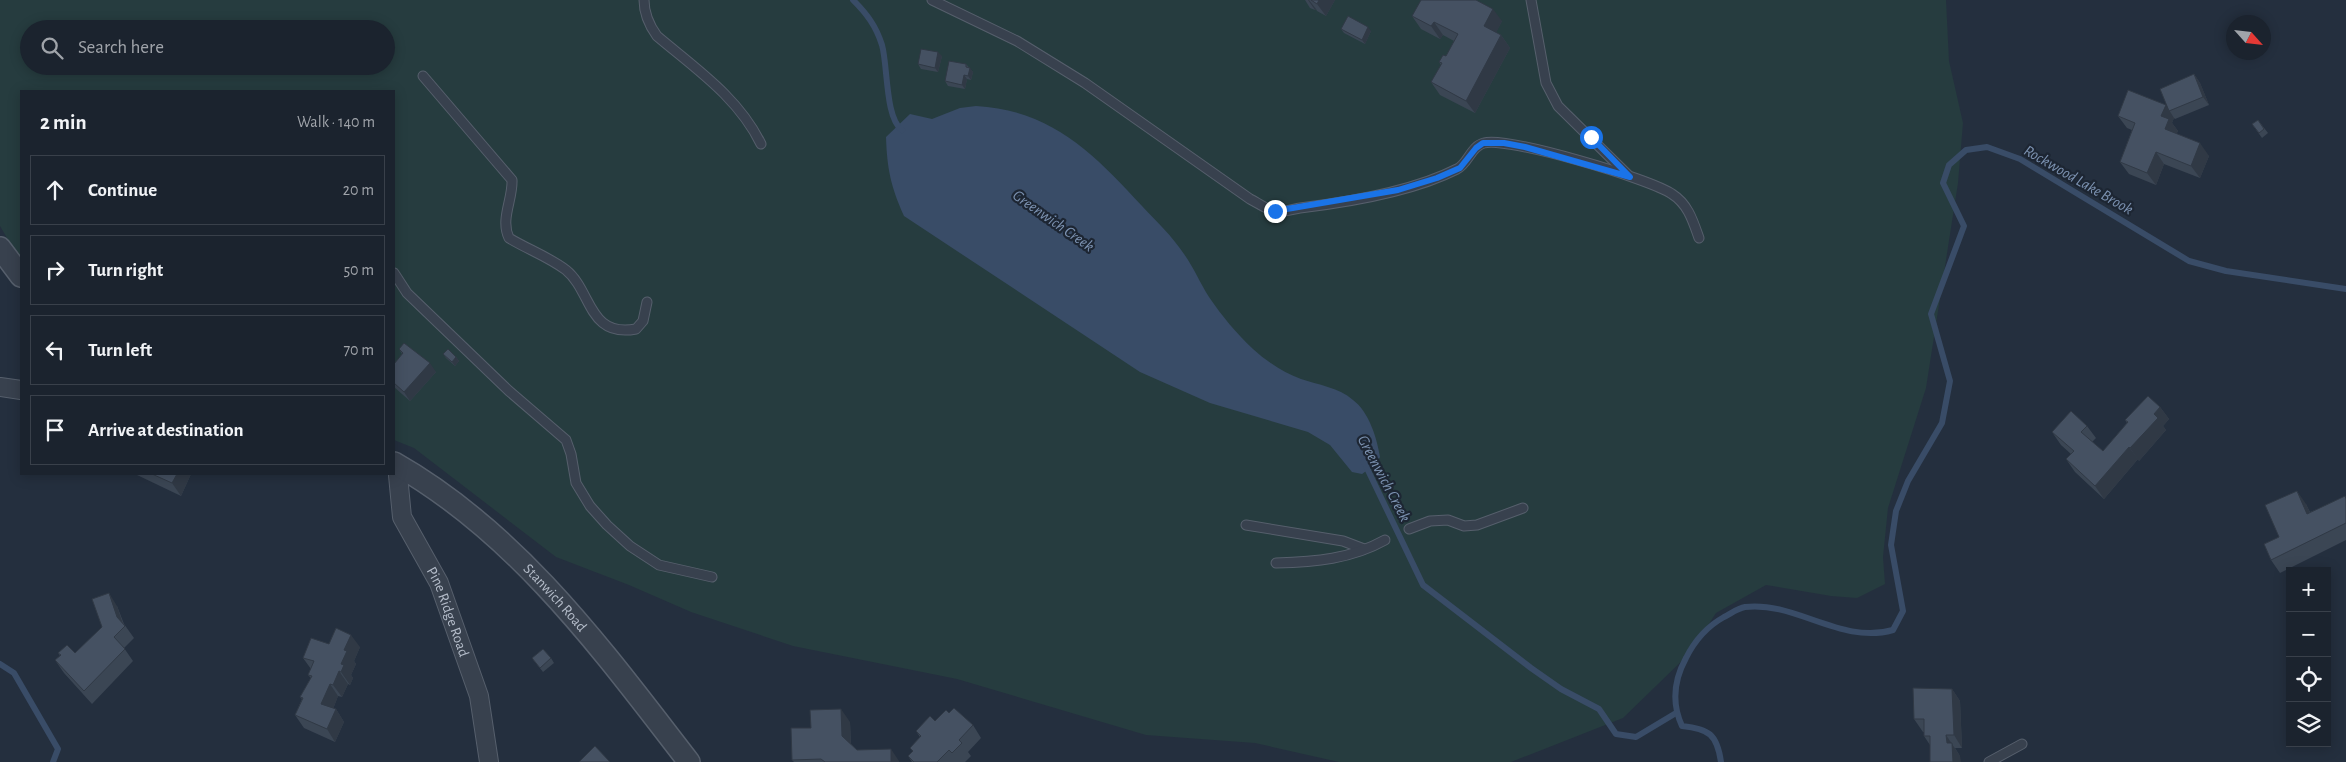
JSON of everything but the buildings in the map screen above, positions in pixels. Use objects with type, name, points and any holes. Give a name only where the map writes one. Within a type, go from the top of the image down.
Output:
[{"type":"street","points":[[0,248],[20,275]]},
{"type":"street","points":[[0,387],[20,390]]},
{"type":"street","name":"Pine Ridge Road","points":[[395,464],[402,517],[443,593],[479,696],[489,762]]},
{"type":"street","name":"Stanwich Road","points":[[395,464],[464,510],[541,581],[599,646],[689,762]]},
{"type":"lane","points":[[644,0],[647,18],[657,36],[726,94],[742,111],[761,144]]},
{"type":"lane","points":[[932,0],[1017,41],[1085,83],[1250,199],[1275,211],[1398,190],[1437,178],[1460,168],[1476,148],[1483,143],[1504,143],[1525,147],[1630,177],[1672,194],[1688,208],[1699,238]]},
{"type":"lane","points":[[1531,0],[1546,83],[1558,106],[1630,177]]},
{"type":"lane","points":[[424,76],[512,180],[506,222],[506,232],[509,238],[567,272],[574,279],[593,313],[616,330],[636,329],[643,321],[647,302]]},
{"type":"lane","points":[[395,275],[407,293],[509,391],[566,440],[571,454],[576,484],[590,506],[607,525],[630,546],[659,565],[712,577]]},
{"type":"lane","points":[[1409,529],[1430,521],[1439,520],[1448,520],[1464,526],[1477,525],[1523,508]]},
{"type":"lane","points":[[1246,525],[1343,541],[1364,549]]},
{"type":"lane","points":[[1276,563],[1318,562],[1343,557],[1386,540]]},
{"type":"lane","points":[[1989,762],[2022,744]]},
{"type":"green space","points":[[0,0],[1946,0],[1949,61],[1963,123],[1958,183],[1926,388],[1888,508],[1883,557],[1885,584],[1857,598],[1831,596],[1766,585],[1716,613],[1690,653],[1623,718],[1511,762],[1339,762],[1255,743],[1146,735],[957,679],[793,646],[691,612],[629,585],[556,557],[414,448],[395,440],[395,90],[20,90],[20,260],[0,226]]},
{"type":"water","points":[[976,106],[1003,109],[1027,116],[1049,126],[1070,138],[1106,169],[1174,241],[1188,259],[1206,292],[1224,318],[1253,349],[1269,362],[1288,373],[1341,392],[1359,405],[1368,418],[1377,442],[1380,457],[1376,464],[1362,474],[1352,472],[1330,445],[1308,432],[1210,403],[1140,372],[904,216],[890,178],[886,137],[910,114],[932,119],[960,108]]},
{"type":"waterway","name":"Greenwich Creek","points":[[853,0],[871,21],[880,38],[884,54],[890,103],[893,115],[902,130]]},
{"type":"waterway","name":"Rockwood Lake Brook","points":[[1721,762],[1717,745],[1710,735],[1699,729],[1682,726],[1675,700],[1679,675],[1689,651],[1712,625],[1742,608],[1764,607],[1782,610],[1837,628],[1855,632],[1874,633],[1893,630],[1903,611],[1891,545],[1896,511],[1908,481],[1942,423],[1950,381],[1931,314],[1964,226],[1943,183],[1949,165],[1966,150],[1987,147],[2020,159],[2189,261],[2226,271],[2346,289]]},
{"type":"waterway","name":"Greenwich Creek","points":[[1364,462],[1423,585],[1531,668],[1561,689],[1599,709],[1616,734],[1636,737],[1676,713]]},
{"type":"waterway","points":[[0,664],[14,673],[58,749],[53,762]]},
{"type":"route","points":[[1275,211],[1310,207],[1398,190],[1437,178],[1460,168],[1476,148],[1483,143],[1504,143],[1525,147],[1630,177],[1591,137]]}]
